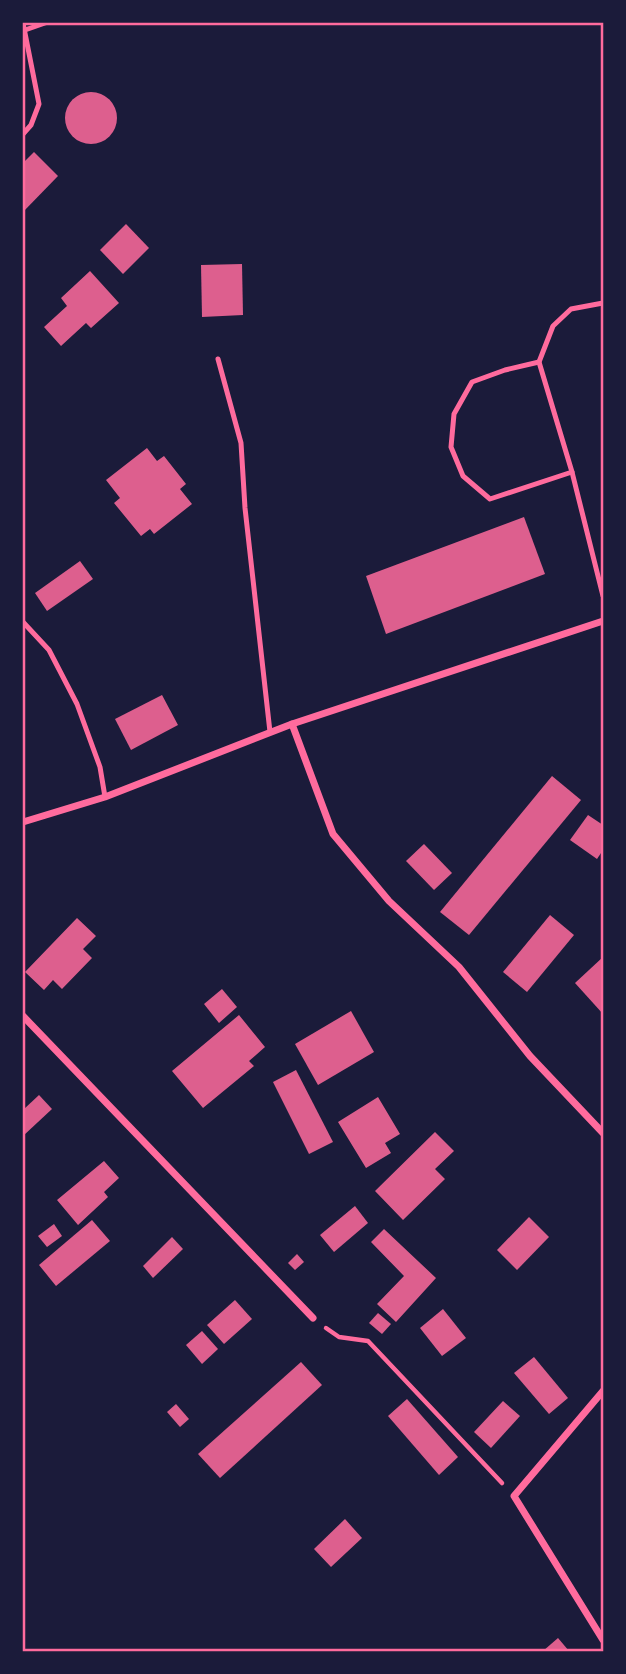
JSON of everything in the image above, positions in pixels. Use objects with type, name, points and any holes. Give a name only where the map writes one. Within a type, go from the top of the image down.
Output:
[{"type":"street","points":[[23,822],[105,797],[292,724],[603,621]]},
{"type":"street","points":[[292,724],[333,834],[389,901],[459,967],[530,1056],[603,1133]]},
{"type":"street","points":[[23,1016],[313,1318]]},
{"type":"street","points":[[603,1391],[514,1496],[603,1640]]},
{"type":"lane","points":[[23,23],[39,104],[31,125],[23,134]]},
{"type":"lane","points":[[25,30],[44,23]]},
{"type":"lane","points":[[603,303],[571,309],[553,326],[538,362],[572,472],[603,596]]},
{"type":"lane","points":[[218,359],[241,443],[245,508],[270,732]]},
{"type":"lane","points":[[538,362],[472,382],[454,414],[451,447],[463,476],[490,499],[572,472]]},
{"type":"lane","points":[[23,622],[49,650],[77,704],[100,767],[105,797]]},
{"type":"path","points":[[313,1318],[339,1337],[368,1341],[434,1408],[514,1496]]},
{"type":"building","points":[[91,92],[101,94],[109,100],[115,108],[115,128],[109,136],[101,142],[91,144],[81,142],[73,136],[67,128],[65,118],[67,108],[73,100],[81,94]]},
{"type":"building","points":[[34,152],[58,176],[23,212],[23,163]]},
{"type":"building","points":[[126,224],[149,248],[123,274],[100,250]]},
{"type":"building","points":[[242,264],[243,315],[202,317],[201,265]]},
{"type":"building","points":[[90,271],[119,303],[91,328],[86,323],[61,346],[44,327],[67,306],[61,298]]},
{"type":"building","points":[[147,448],[157,461],[164,456],[186,484],[180,489],[192,504],[154,534],[150,529],[141,536],[114,503],[120,498],[106,480]]},
{"type":"building","points":[[524,517],[545,574],[386,634],[366,576]]},
{"type":"building","points":[[80,561],[93,579],[47,611],[35,593]]},
{"type":"building","points":[[162,695],[178,725],[131,750],[115,719]]},
{"type":"building","points":[[552,776],[581,800],[469,935],[440,912]]},
{"type":"building","points":[[588,815],[603,825],[603,850],[597,859],[570,840]]},
{"type":"building","points":[[424,844],[452,873],[434,890],[406,861]]},
{"type":"building","points":[[550,915],[574,935],[527,992],[503,972]]},
{"type":"building","points":[[77,918],[96,936],[83,949],[92,958],[62,989],[53,980],[44,990],[25,972]]},
{"type":"building","points":[[603,957],[603,1014],[575,983]]},
{"type":"building","points":[[222,989],[237,1007],[219,1023],[204,1004]]},
{"type":"building","points":[[351,1011],[374,1052],[318,1085],[295,1044]]},
{"type":"building","points":[[239,1015],[265,1047],[249,1061],[254,1066],[203,1108],[172,1071]]},
{"type":"building","points":[[296,1070],[333,1142],[309,1154],[273,1082]]},
{"type":"building","points":[[39,1095],[52,1109],[23,1136],[23,1110]]},
{"type":"building","points":[[378,1097],[400,1134],[385,1143],[391,1153],[366,1168],[338,1122]]},
{"type":"building","points":[[435,1132],[454,1151],[435,1169],[445,1179],[403,1220],[375,1191]]},
{"type":"building","points":[[104,1161],[119,1178],[104,1192],[108,1197],[78,1225],[57,1200]]},
{"type":"building","points":[[355,1206],[368,1223],[334,1252],[320,1235]]},
{"type":"building","points":[[529,1217],[549,1237],[517,1270],[497,1250]]},
{"type":"building","points":[[92,1220],[110,1241],[56,1286],[39,1265]]},
{"type":"building","points":[[54,1224],[62,1236],[47,1247],[38,1236]]},
{"type":"building","points":[[384,1229],[436,1278],[396,1322],[377,1304],[404,1276],[371,1242]]},
{"type":"building","points":[[172,1237],[183,1249],[153,1278],[143,1266]]},
{"type":"building","points":[[297,1254],[304,1262],[295,1270],[288,1263]]},
{"type":"building","points":[[235,1300],[252,1319],[224,1344],[207,1325]]},
{"type":"building","points":[[443,1309],[466,1338],[442,1356],[420,1328]]},
{"type":"building","points":[[378,1313],[391,1324],[382,1334],[369,1323]]},
{"type":"building","points":[[202,1331],[218,1349],[202,1364],[186,1345]]},
{"type":"building","points":[[534,1357],[568,1398],[549,1414],[514,1373]]},
{"type":"building","points":[[301,1362],[322,1385],[220,1478],[198,1454]]},
{"type":"building","points":[[407,1399],[458,1457],[439,1475],[388,1416]]},
{"type":"building","points":[[503,1401],[520,1416],[491,1448],[474,1432]]},
{"type":"building","points":[[176,1404],[189,1419],[180,1427],[167,1412]]},
{"type":"building","points":[[345,1519],[362,1538],[331,1567],[314,1549]]},
{"type":"building","points":[[558,1638],[569,1651],[543,1651]]}]
